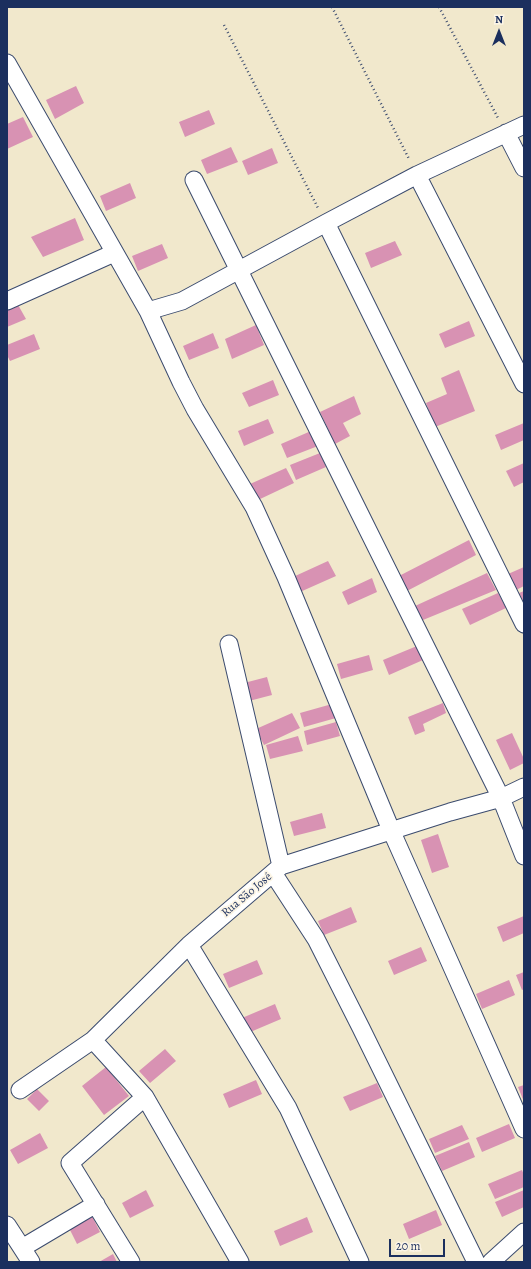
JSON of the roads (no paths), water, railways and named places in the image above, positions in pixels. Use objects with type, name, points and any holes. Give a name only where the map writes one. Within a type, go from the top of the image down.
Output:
[{"type":"street","points":[[7,63],[148,311],[195,409],[254,507],[283,570],[391,830],[524,1129]]},
{"type":"street","points":[[148,311],[182,301],[417,175],[524,125]]},
{"type":"street","points":[[506,133],[524,168]]},
{"type":"street","points":[[417,175],[524,384]]},
{"type":"street","points":[[194,180],[240,270],[500,798],[524,856]]},
{"type":"street","points":[[326,223],[524,624]]},
{"type":"street","points":[[7,301],[114,253]]},
{"type":"street","points":[[230,644],[277,870],[316,939],[476,1262]]},
{"type":"street","name":"Rua São José","points":[[20,1090],[93,1040],[189,945],[277,870],[391,830],[500,798],[524,787]]},
{"type":"street","points":[[189,945],[288,1108],[360,1262]]},
{"type":"street","points":[[93,1040],[145,1097],[240,1262]]},
{"type":"street","points":[[131,1262],[70,1163],[145,1097]]},
{"type":"street","points":[[7,1224],[27,1255],[96,1204]]},
{"type":"street","points":[[491,1262],[524,1232]]}]
